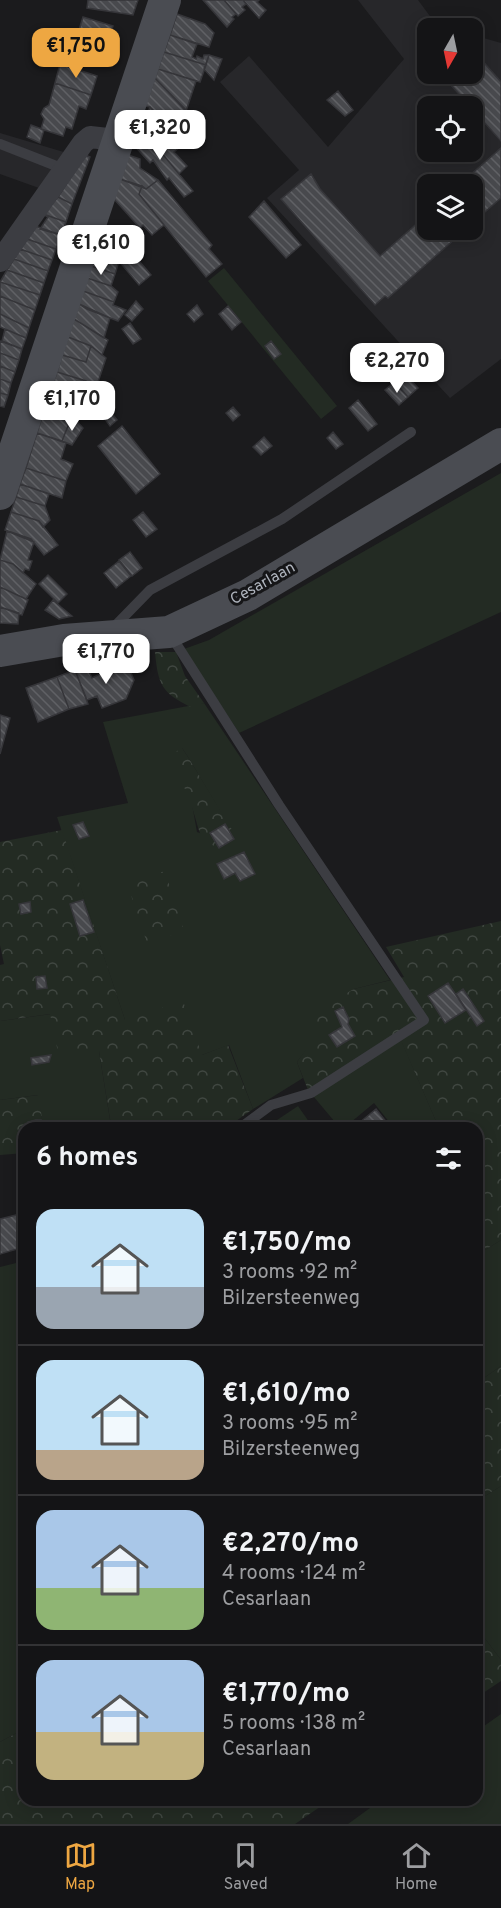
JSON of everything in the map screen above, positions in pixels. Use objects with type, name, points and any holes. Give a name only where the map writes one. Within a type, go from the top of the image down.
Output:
[{"type":"street","points":[[0,494],[165,0]]},
{"type":"street","points":[[0,261],[82,142],[90,136],[117,140]]},
{"type":"street","name":"Cesarlaan","points":[[0,651],[64,640],[168,632],[248,595],[501,444]]},
{"type":"lane","points":[[0,144],[64,169]]},
{"type":"lane","points":[[103,638],[150,590],[282,519],[411,432]]},
{"type":"lane","points":[[168,632],[279,805],[424,1020],[311,1093],[271,1105],[248,1122]]},
{"type":"shaded area","points":[[358,0],[418,0],[431,18],[417,18],[417,84],[483,84],[483,38],[501,43],[501,359],[450,398],[267,198],[299,170],[220,82],[249,56],[328,147],[404,59]]},
{"type":"shaded area","points":[[0,133],[67,153],[39,188],[0,174]]},
{"type":"green space","points":[[224,268],[337,406],[321,419],[208,281]]},
{"type":"green space","points":[[501,473],[501,612],[239,733],[184,649],[209,640]]},
{"type":"green space","points":[[155,652],[176,652],[185,676],[204,703],[191,707],[163,687]]},
{"type":"green space","points":[[204,703],[390,980],[354,989],[297,1062],[303,1078],[253,1109],[229,1045],[202,1055],[125,1020],[57,817],[128,803],[103,722]],"holes":[[[182,748],[242,848],[197,832]]]},
{"type":"green space","points":[[182,748],[243,848],[216,846],[203,838],[187,794],[169,756]]},
{"type":"green space","points":[[62,830],[125,1020],[183,1001],[202,1055],[228,1045],[253,1109],[235,1122],[111,1122],[99,1051],[59,1057],[50,1014],[0,1021],[0,965],[4,964],[0,945],[0,842]]},
{"type":"green space","points":[[165,871],[184,931],[147,943],[127,883]]},
{"type":"green space","points":[[501,921],[501,1240],[483,1251],[483,1122],[436,1122],[399,1036],[308,1090],[297,1062],[315,1037],[316,1010],[354,989],[404,977],[386,947]]},
{"type":"green space","points":[[51,1014],[99,1051],[110,1122],[42,1122],[38,1095],[0,1100],[0,1021]]},
{"type":"green space","points":[[399,1035],[436,1122],[389,1122],[374,1103],[351,1122],[335,1122],[308,1090]]},
{"type":"green space","points":[[39,1095],[42,1122],[18,1122],[18,1154],[0,1155],[0,1100]]},
{"type":"green space","points":[[298,1106],[309,1122],[274,1122]]},
{"type":"green space","points":[[501,1240],[501,1366],[483,1379],[483,1251]]},
{"type":"green space","points":[[18,1262],[18,1732],[0,1742],[0,1267]]},
{"type":"green space","points":[[501,1366],[501,1486],[483,1497],[483,1379]]},
{"type":"green space","points":[[501,1486],[501,1660],[483,1636],[483,1497]]},
{"type":"green space","points":[[483,1636],[501,1660],[501,1681],[483,1693]]},
{"type":"green space","points":[[501,1714],[501,1824],[348,1824],[373,1806],[483,1806],[483,1727]]},
{"type":"green space","points":[[18,1732],[18,1806],[321,1806],[295,1824],[0,1824],[0,1742]]},
{"type":"building","points":[[88,0],[138,0],[133,15],[87,8]]},
{"type":"building","points":[[203,0],[224,0],[236,14],[232,17],[234,19],[227,27]]},
{"type":"building","points":[[224,0],[243,0],[246,4],[242,7],[245,10],[238,16]]},
{"type":"building","points":[[243,0],[259,0],[257,2],[266,10],[259,18]]},
{"type":"building","points":[[177,14],[205,24],[214,33],[209,47],[170,35]]},
{"type":"building","points":[[83,17],[113,26],[104,52],[106,56],[100,65],[71,56]]},
{"type":"building","points":[[170,35],[197,44],[192,57],[196,59],[197,56],[203,59],[204,55],[209,55],[206,65],[164,52]]},
{"type":"building","points":[[164,52],[206,65],[200,82],[158,69]]},
{"type":"building","points":[[209,55],[222,59],[214,80],[204,69]]},
{"type":"building","points":[[483,62],[501,82],[501,141],[483,121],[483,96],[461,96],[450,84],[483,84]]},
{"type":"building","points":[[60,64],[97,76],[91,95],[55,83]]},
{"type":"building","points":[[158,69],[196,81],[186,111],[155,78]]},
{"type":"building","points":[[155,78],[187,111],[183,115],[201,132],[187,146],[150,107],[145,106]]},
{"type":"building","points":[[55,83],[91,95],[86,109],[79,106],[72,129],[66,127],[63,136],[41,129],[44,119],[41,114],[49,105]]},
{"type":"building","points":[[338,91],[353,110],[345,116],[327,100]]},
{"type":"building","points":[[150,107],[184,143],[174,152],[187,166],[179,174],[142,129]]},
{"type":"building","points":[[31,125],[44,130],[40,143],[27,137]]},
{"type":"building","points":[[138,127],[193,191],[184,197],[169,178],[167,180],[153,160],[150,163],[132,143]]},
{"type":"building","points":[[501,148],[501,198],[483,214],[483,174],[471,174]]},
{"type":"building","points":[[85,155],[90,157],[72,204],[58,197]]},
{"type":"building","points":[[128,155],[140,159],[140,168],[158,180],[146,189],[120,179]]},
{"type":"building","points":[[311,174],[320,189],[380,256],[417,224],[417,240],[454,240],[388,298],[385,296],[375,305],[281,199]]},
{"type":"building","points":[[120,179],[142,186],[139,194],[164,225],[152,235],[143,225],[140,228],[114,199]]},
{"type":"building","points":[[158,180],[212,245],[209,249],[222,264],[206,277],[139,194],[142,186],[146,189]]},
{"type":"building","points":[[58,197],[72,204],[66,222],[43,214]]},
{"type":"building","points":[[264,201],[301,245],[286,258],[249,217]]},
{"type":"building","points":[[43,214],[66,222],[61,235],[40,229],[48,217]]},
{"type":"building","points":[[35,226],[61,235],[56,249],[27,239]]},
{"type":"building","points":[[129,233],[142,248],[134,255],[151,275],[139,285],[108,248]]},
{"type":"building","points":[[100,238],[119,261],[115,274],[91,266]]},
{"type":"building","points":[[27,239],[56,249],[52,260],[20,249]]},
{"type":"building","points":[[20,249],[52,260],[48,271],[14,259]]},
{"type":"building","points":[[14,259],[48,271],[44,283],[7,270]]},
{"type":"building","points":[[91,266],[115,274],[111,286],[87,278]]},
{"type":"building","points":[[7,270],[44,283],[40,295],[0,282]]},
{"type":"building","points":[[87,278],[111,286],[118,292],[114,302],[83,291]]},
{"type":"building","points":[[0,282],[40,295],[35,310],[0,296]]},
{"type":"building","points":[[83,291],[114,302],[113,305],[126,310],[118,321],[87,309],[79,304]]},
{"type":"building","points":[[0,296],[35,310],[29,328],[0,314]]},
{"type":"building","points":[[136,301],[143,309],[132,321],[125,315]]},
{"type":"building","points":[[79,304],[110,318],[104,338],[74,319]]},
{"type":"building","points":[[197,305],[203,314],[194,322],[187,314]]},
{"type":"building","points":[[228,306],[241,322],[232,330],[219,314]]},
{"type":"building","points":[[0,314],[29,328],[26,338],[0,327]]},
{"type":"building","points":[[74,319],[108,340],[102,355],[91,346],[68,337]]},
{"type":"building","points":[[130,323],[141,339],[133,344],[122,329]]},
{"type":"building","points":[[5,329],[26,338],[22,349],[2,341]]},
{"type":"building","points":[[68,337],[91,346],[86,362],[62,355]]},
{"type":"building","points":[[0,341],[22,349],[19,360],[0,353]]},
{"type":"building","points":[[271,341],[281,354],[274,359],[265,346]]},
{"type":"building","points":[[91,346],[106,358],[96,388],[93,390],[86,381],[57,372],[62,355],[86,362]]},
{"type":"building","points":[[0,353],[19,360],[15,372],[0,366]]},
{"type":"building","points":[[395,363],[418,388],[408,397],[386,372]]},
{"type":"building","points":[[0,366],[15,372],[11,383],[0,379]]},
{"type":"building","points":[[57,372],[86,381],[117,420],[110,426],[102,415],[97,419],[81,400],[51,390]]},
{"type":"building","points":[[0,379],[11,383],[8,395],[0,393]]},
{"type":"building","points":[[394,382],[408,397],[399,405],[385,390]]},
{"type":"building","points":[[51,390],[78,399],[72,416],[45,407]]},
{"type":"building","points":[[0,393],[8,395],[4,407],[0,406]]},
{"type":"building","points":[[358,400],[377,424],[368,431],[349,408]]},
{"type":"building","points":[[45,407],[72,416],[62,441],[37,433]]},
{"type":"building","points":[[233,407],[240,415],[233,421],[226,413]]},
{"type":"building","points":[[72,416],[83,428],[72,445],[62,441]]},
{"type":"building","points":[[122,426],[160,474],[136,494],[98,446]]},
{"type":"building","points":[[333,432],[343,444],[336,449],[327,438]]},
{"type":"building","points":[[37,433],[66,443],[61,459],[73,464],[66,481],[26,468]]},
{"type":"building","points":[[264,437],[272,446],[261,455],[253,447]]},
{"type":"building","points":[[26,468],[66,481],[62,498],[20,484]]},
{"type":"building","points":[[20,484],[49,494],[45,506],[16,497]]},
{"type":"building","points":[[16,497],[45,506],[50,520],[43,527],[39,521],[11,512]]},
{"type":"building","points":[[11,512],[39,521],[58,545],[44,555],[31,539],[5,530]]},
{"type":"building","points":[[143,512],[157,529],[146,537],[133,520]]},
{"type":"building","points":[[7,531],[34,542],[28,560],[32,561],[29,570],[25,569],[23,573],[13,564],[0,560]]},
{"type":"building","points":[[130,552],[142,568],[132,576],[119,560]]},
{"type":"building","points":[[0,560],[13,564],[36,584],[26,599],[0,587]]},
{"type":"building","points":[[119,561],[131,576],[116,588],[104,573]]},
{"type":"building","points":[[48,575],[67,594],[58,603],[39,584]]},
{"type":"building","points":[[0,587],[28,600],[22,615],[0,607]]},
{"type":"building","points":[[53,600],[72,616],[59,619],[45,610]]},
{"type":"building","points":[[0,607],[19,613],[18,624],[0,623]]},
{"type":"building","points":[[86,665],[92,678],[116,666],[131,673],[134,680],[126,699],[102,708],[97,696],[87,700],[75,670]]},
{"type":"building","points":[[75,670],[88,704],[69,709],[57,677]]},
{"type":"building","points":[[57,677],[69,709],[38,722],[26,688]]},
{"type":"building","points":[[0,715],[10,718],[0,754]]},
{"type":"building","points":[[83,822],[89,836],[79,839],[73,825]]},
{"type":"building","points":[[225,824],[234,839],[219,848],[210,833]]},
{"type":"building","points":[[244,852],[255,874],[240,881],[235,873],[224,879],[217,864]]},
{"type":"building","points":[[83,900],[94,932],[80,936],[70,904]]},
{"type":"building","points":[[30,902],[31,912],[21,914],[19,904]]},
{"type":"building","points":[[45,976],[47,988],[37,989],[36,977]]},
{"type":"building","points":[[448,983],[466,1010],[445,1023],[428,996]]},
{"type":"building","points":[[463,989],[484,1021],[477,1026],[456,994]]},
{"type":"building","points":[[343,1007],[349,1019],[348,1024],[355,1036],[337,1047],[329,1035],[342,1027],[335,1011]]},
{"type":"building","points":[[51,1055],[49,1062],[32,1065],[31,1058]]},
{"type":"building","points":[[376,1109],[386,1122],[360,1122]]},
{"type":"building","points":[[18,1214],[18,1249],[0,1254],[0,1219]]}]
